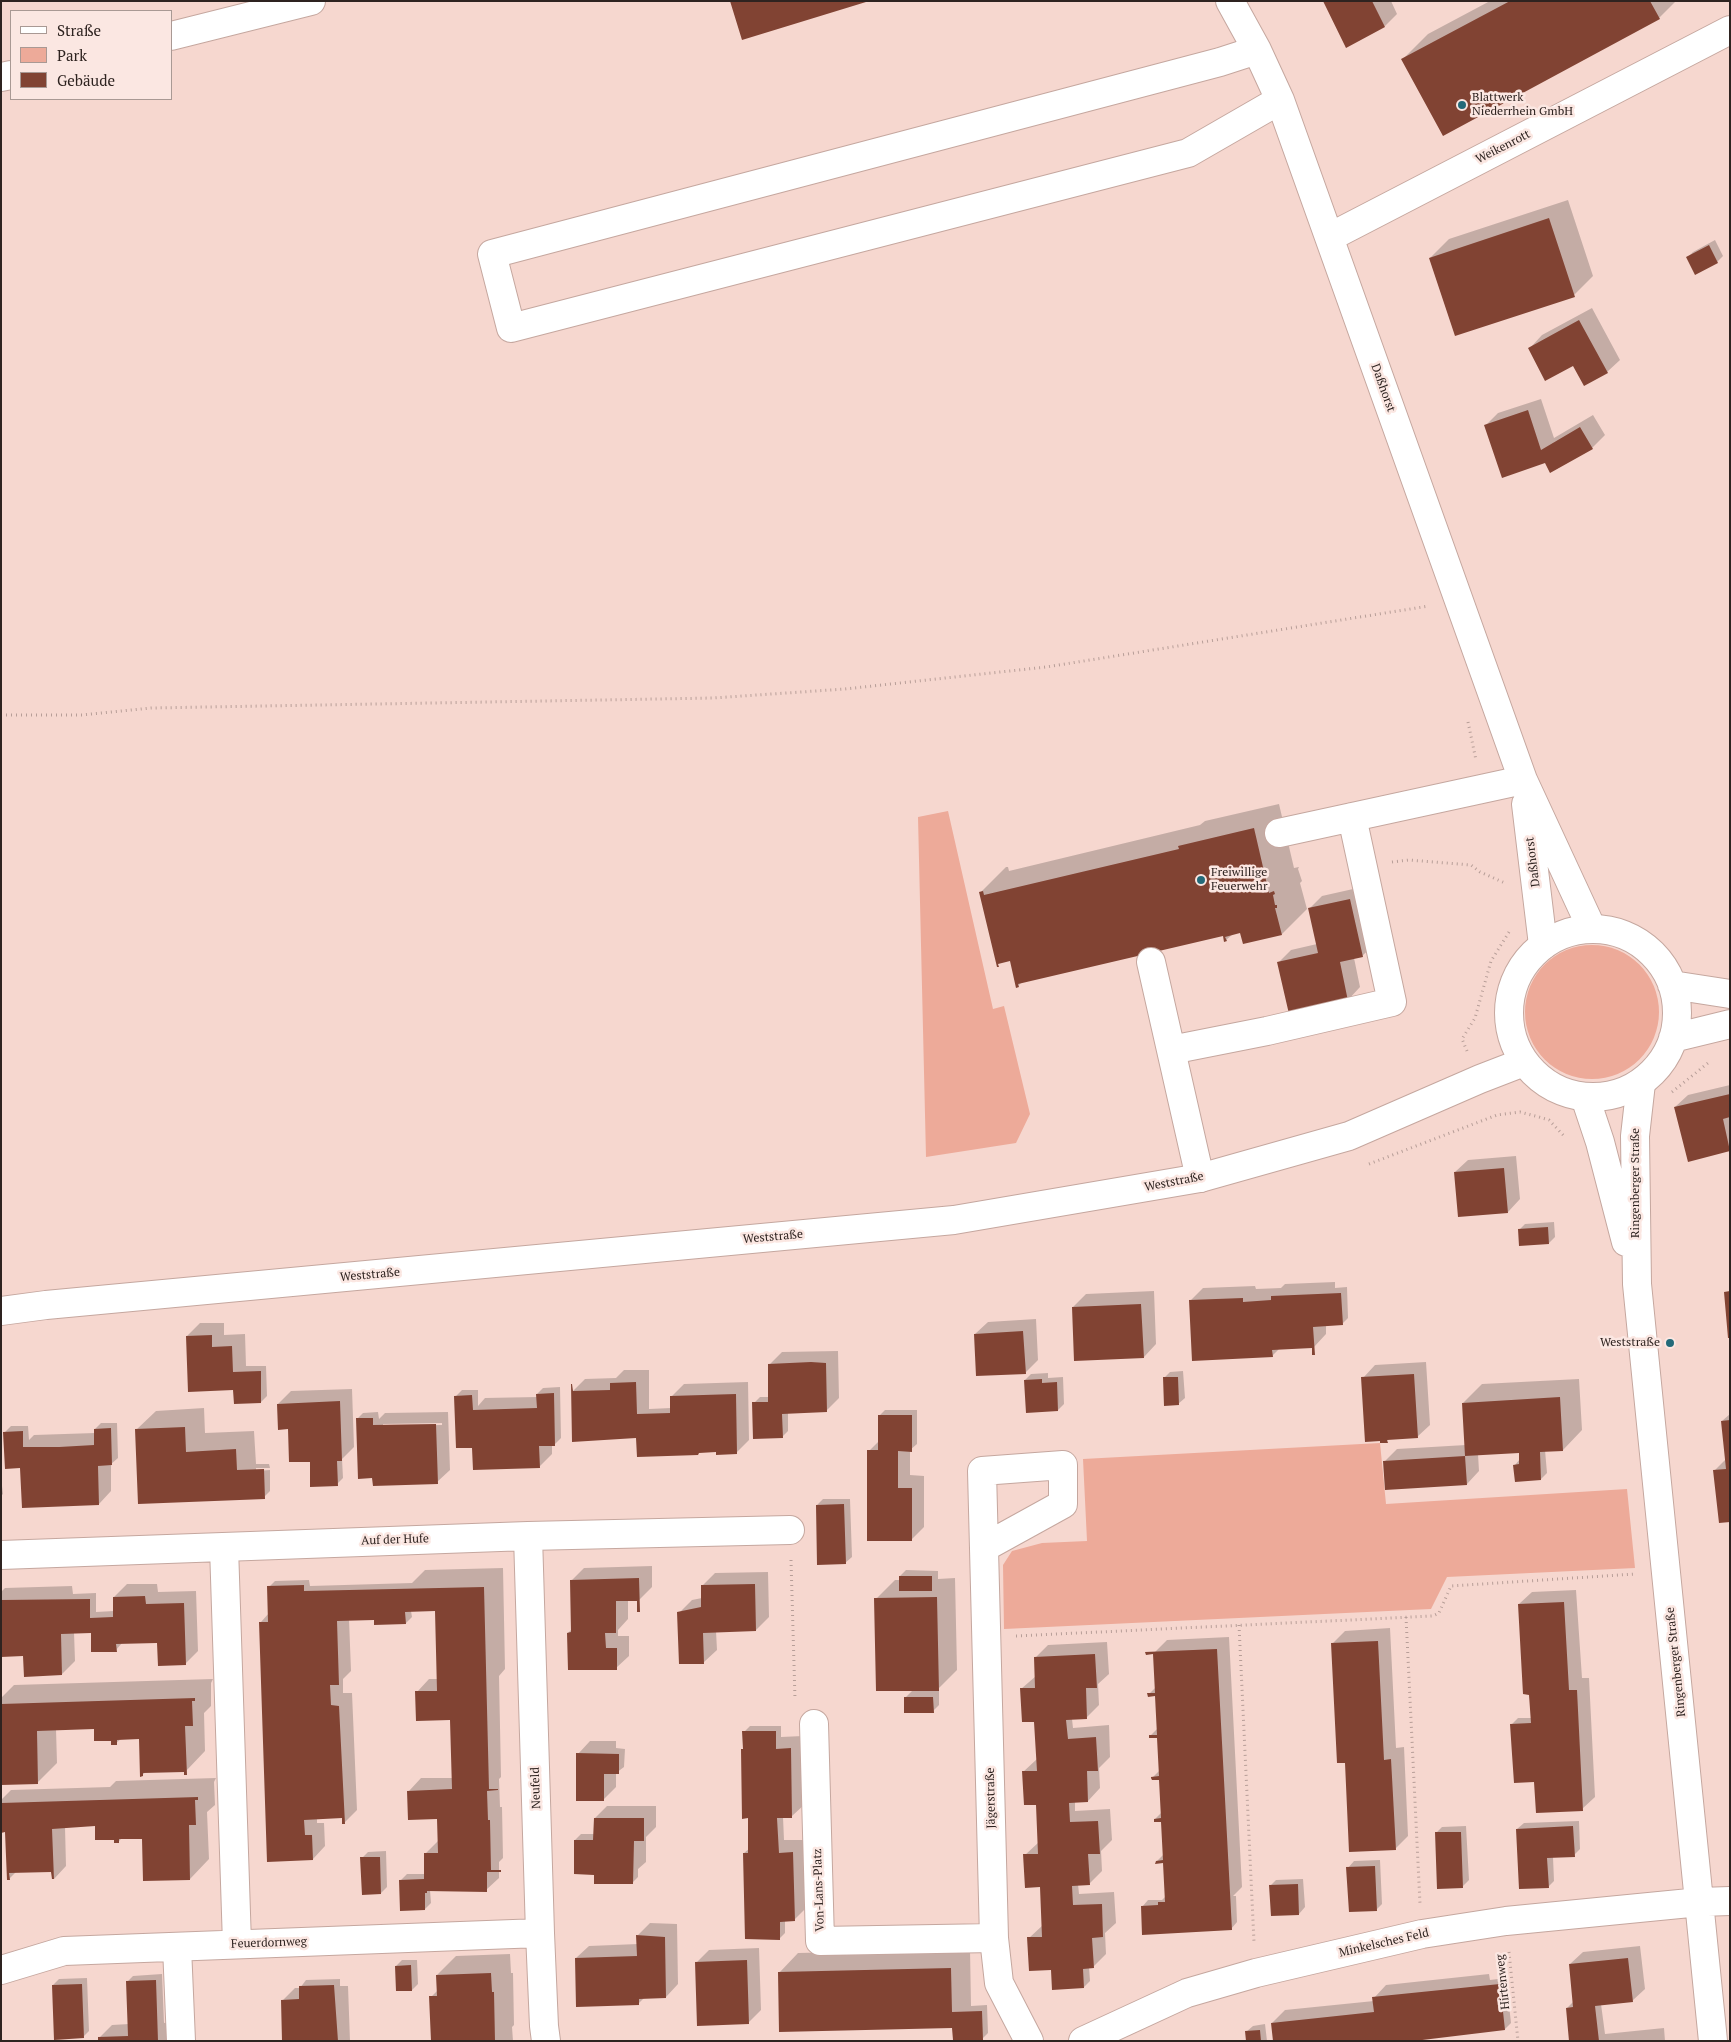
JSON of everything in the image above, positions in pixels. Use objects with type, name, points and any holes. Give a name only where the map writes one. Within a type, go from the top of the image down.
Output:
[{"type":"street","points":[[172,36],[310,1]]},
{"type":"street","name":"Daßhorst","points":[[1230,1],[1257,50],[1280,100],[1523,780],[1592,929]]},
{"type":"street","name":"Weikenrott","points":[[1330,237],[1730,30]]},
{"type":"street","points":[[1257,50],[1220,62],[492,254],[511,328],[1188,153],[1280,100]]},
{"type":"street","points":[[1278,833],[1523,780]]},
{"type":"street","name":"Daßhorst","points":[[1523,780],[1543,945]]},
{"type":"street","points":[[1171,1050],[1267,1031],[1392,1002],[1352,817]]},
{"type":"street","points":[[1592,929],[1618,932],[1642,944],[1660,962],[1672,985],[1678,1010],[1674,1038],[1661,1064],[1641,1083],[1614,1095],[1585,1097],[1567,1094],[1550,1086],[1536,1076],[1524,1062],[1512,1038],[1508,1013],[1513,987],[1525,963],[1543,945],[1567,933],[1592,929]]},
{"type":"street","points":[[1152,962],[1200,1178]]},
{"type":"street","points":[[1672,985],[1730,994]]},
{"type":"street","points":[[1674,1038],[1730,1024]]},
{"type":"street","name":"Weststraße","points":[[1,1311],[46,1305],[954,1220],[1200,1178],[1349,1136],[1524,1062]]},
{"type":"street","name":"Ringenberger Straße","points":[[1641,1083],[1635,1136],[1637,1284],[1713,2041]]},
{"type":"street","name":"Ringenberger Straße","points":[[1585,1097],[1600,1142],[1637,1284]]},
{"type":"street","name":"Auf der Hufe","points":[[1,1555],[528,1536],[790,1530]]},
{"type":"street","name":"Neufeld","points":[[528,1536],[540,1933],[546,2041]]},
{"type":"street","points":[[224,1546],[237,1944]]},
{"type":"street","name":"Jägerstraße","points":[[985,1547],[994,1938],[998,1983],[1029,2041]]},
{"type":"street","name":"Von-Lans-Platz","points":[[814,1724],[820,1941],[994,1938]]},
{"type":"street","name":"Minkelsches Feld","points":[[1083,2041],[1187,1993],[1256,1973],[1422,1934],[1506,1921],[1700,1902],[1730,1901]]},
{"type":"street","name":"Feuerdornweg","points":[[1,1970],[64,1951],[540,1933]]},
{"type":"street","points":[[177,1947],[181,2041]]},
{"type":"path","points":[[1,715],[82,716],[152,708],[713,698],[845,689],[1046,667],[1460,602]]},
{"type":"path","points":[[1364,868],[1409,860],[1471,864],[1480,872],[1512,886]]},
{"type":"path","points":[[1480,1079],[1462,1039],[1475,1018],[1491,961],[1510,930]]},
{"type":"path","points":[[1668,1096],[1706,1063],[1714,1060]]},
{"type":"path","points":[[790,1530],[796,1713],[814,1724]]},
{"type":"path","points":[[988,1637],[1433,1616],[1439,1613],[1451,1586],[1666,1571]]},
{"type":"path","points":[[1406,1617],[1422,1934]]},
{"type":"path","points":[[1239,1625],[1256,1973]]},
{"type":"path","name":"Hirtenweg","points":[[1506,1921],[1518,2041]]},
{"type":"green space","points":[[948,811],[993,1009],[1004,1006],[1030,1114],[1016,1143],[926,1157],[918,817]]},
{"type":"green space","points":[[1592,945],[1618,950],[1640,964],[1654,986],[1659,1012],[1654,1038],[1640,1060],[1618,1074],[1592,1079],[1566,1074],[1544,1060],[1530,1038],[1525,1012],[1530,986],[1544,964],[1566,950]]},
{"type":"green space","points":[[1380,1443],[1386,1504],[1627,1489],[1635,1568],[1447,1577],[1431,1609],[1004,1629],[1003,1565],[1012,1551],[1042,1543],[1087,1541],[1083,1459]]},
{"type":"building","points":[[730,1],[866,1],[866,2],[742,40]]},
{"type":"building","points":[[1323,1],[1372,1],[1385,27],[1346,48]]},
{"type":"building","points":[[1510,1],[1650,1],[1660,19],[1443,136],[1401,59]]},
{"type":"building","points":[[1549,218],[1575,297],[1455,336],[1429,258]]},
{"type":"building","points":[[1709,245],[1718,263],[1695,275],[1686,257]]},
{"type":"building","points":[[1579,320],[1608,373],[1584,386],[1573,366],[1545,381],[1528,348]]},
{"type":"building","points":[[1528,410],[1541,450],[1580,427],[1593,449],[1550,473],[1545,463],[1502,478],[1484,425]]},
{"type":"building","points":[[1254,828],[1269,893],[1274,891],[1275,894],[1273,895],[1277,908],[1275,908],[1282,935],[1243,944],[1240,933],[1225,937],[1227,941],[1224,942],[1223,936],[1018,984],[1019,987],[1016,988],[1010,961],[998,964],[999,967],[997,967],[979,892],[983,891],[984,895],[1179,849],[1178,846]]},
{"type":"building","points":[[1350,899],[1363,957],[1340,962],[1348,1001],[1289,1014],[1277,962],[1318,953],[1308,908]]},
{"type":"building","points":[[1730,1094],[1730,1117],[1723,1119],[1730,1151],[1688,1162],[1674,1107]]},
{"type":"building","points":[[1504,1168],[1508,1213],[1458,1217],[1454,1172]]},
{"type":"building","points":[[1548,1227],[1549,1244],[1519,1246],[1518,1229]]},
{"type":"building","points":[[1730,1291],[1730,1338],[1728,1338],[1724,1292]]},
{"type":"building","points":[[1341,1293],[1343,1325],[1313,1327],[1315,1355],[1312,1355],[1312,1348],[1272,1350],[1273,1357],[1192,1361],[1189,1300],[1243,1298],[1243,1302],[1271,1300],[1271,1296]]},
{"type":"building","points":[[1141,1304],[1144,1358],[1074,1361],[1072,1307]]},
{"type":"building","points":[[1023,1331],[1026,1374],[976,1376],[974,1334]]},
{"type":"building","points":[[212,1335],[212,1347],[232,1346],[233,1372],[261,1371],[261,1403],[234,1404],[233,1390],[188,1392],[186,1336]]},
{"type":"building","points":[[826,1363],[827,1412],[782,1414],[783,1438],[753,1439],[752,1402],[768,1402],[768,1364]]},
{"type":"building","points":[[1414,1374],[1418,1438],[1387,1440],[1388,1443],[1380,1443],[1380,1441],[1365,1442],[1361,1377]]},
{"type":"building","points":[[1163,1377],[1178,1377],[1179,1405],[1164,1406]]},
{"type":"building","points":[[1042,1379],[1042,1383],[1057,1382],[1058,1411],[1026,1413],[1024,1380]]},
{"type":"building","points":[[636,1382],[637,1414],[670,1413],[670,1396],[736,1394],[737,1454],[716,1455],[716,1452],[699,1453],[698,1455],[637,1457],[636,1438],[572,1442],[571,1384],[573,1391],[610,1390],[610,1383]]},
{"type":"building","points":[[554,1393],[555,1446],[539,1446],[540,1468],[473,1470],[472,1448],[456,1448],[454,1396],[472,1395],[473,1410],[537,1408],[536,1394]]},
{"type":"building","points":[[1560,1397],[1563,1451],[1540,1452],[1541,1480],[1515,1482],[1513,1465],[1519,1464],[1519,1453],[1465,1456],[1462,1403]]},
{"type":"building","points":[[340,1401],[342,1461],[337,1461],[338,1486],[310,1487],[310,1462],[289,1462],[288,1429],[278,1430],[277,1404]]},
{"type":"building","points":[[878,1415],[912,1415],[912,1452],[898,1451],[898,1488],[912,1488],[912,1541],[867,1541],[867,1450],[878,1450]]},
{"type":"building","points":[[356,1418],[373,1418],[373,1425],[436,1424],[438,1484],[373,1486],[372,1478],[358,1479]]},
{"type":"building","points":[[1730,1420],[1730,1522],[1719,1523],[1713,1470],[1726,1469],[1721,1421]]},
{"type":"building","points":[[185,1427],[186,1452],[236,1449],[237,1470],[264,1469],[265,1499],[138,1504],[135,1429]]},
{"type":"building","points":[[111,1428],[112,1465],[98,1466],[99,1505],[22,1508],[20,1468],[5,1469],[3,1432],[23,1431],[23,1447],[59,1447],[94,1445],[94,1429]]},
{"type":"building","points":[[1465,1456],[1467,1485],[1385,1490],[1383,1461]]},
{"type":"building","points":[[844,1504],[846,1564],[817,1565],[816,1505]]},
{"type":"building","points":[[899,1576],[932,1576],[932,1591],[899,1591]]},
{"type":"building","points":[[639,1578],[640,1612],[637,1612],[637,1601],[616,1601],[616,1633],[605,1633],[606,1648],[617,1648],[617,1670],[568,1670],[567,1633],[571,1632],[570,1580]]},
{"type":"building","points":[[755,1584],[756,1631],[703,1633],[704,1664],[679,1664],[677,1612],[701,1607],[701,1585]]},
{"type":"building","points":[[304,1585],[304,1591],[484,1587],[489,1789],[498,1789],[487,1791],[488,1820],[490,1820],[491,1870],[501,1870],[501,1872],[487,1872],[487,1892],[427,1891],[425,1893],[425,1910],[400,1911],[399,1880],[424,1879],[424,1853],[438,1853],[437,1819],[408,1820],[407,1791],[452,1789],[450,1720],[416,1721],[415,1691],[437,1691],[435,1611],[405,1612],[406,1624],[374,1625],[374,1620],[337,1621],[339,1685],[330,1685],[331,1705],[339,1706],[345,1824],[342,1824],[342,1818],[304,1820],[305,1835],[312,1835],[313,1860],[267,1862],[259,1622],[268,1622],[267,1586]]},
{"type":"building","points":[[145,1596],[146,1604],[184,1603],[186,1665],[158,1666],[157,1643],[116,1644],[117,1652],[91,1652],[91,1633],[61,1634],[62,1675],[24,1677],[23,1656],[1,1657],[1,1600],[90,1599],[90,1618],[113,1617],[113,1597]]},
{"type":"building","points":[[937,1597],[939,1691],[876,1691],[874,1598]]},
{"type":"building","points":[[1564,1602],[1569,1690],[1577,1690],[1583,1811],[1536,1813],[1534,1782],[1514,1783],[1510,1724],[1531,1723],[1529,1695],[1523,1694],[1518,1604]]},
{"type":"building","points":[[1378,1641],[1384,1760],[1391,1759],[1396,1850],[1349,1852],[1345,1763],[1337,1763],[1331,1643]]},
{"type":"building","points":[[1217,1649],[1232,1930],[1142,1935],[1141,1906],[1158,1905],[1158,1902],[1165,1902],[1163,1863],[1155,1864],[1156,1861],[1163,1860],[1161,1822],[1154,1822],[1154,1819],[1161,1818],[1159,1780],[1152,1780],[1151,1778],[1159,1776],[1157,1738],[1149,1738],[1149,1735],[1157,1735],[1155,1696],[1148,1697],[1147,1693],[1155,1693],[1153,1654],[1146,1655],[1145,1652]]},
{"type":"building","points":[[1095,1654],[1097,1688],[1086,1688],[1087,1719],[1066,1720],[1068,1739],[1096,1737],[1098,1771],[1087,1771],[1088,1802],[1069,1803],[1070,1822],[1098,1821],[1100,1854],[1088,1854],[1090,1885],[1072,1886],[1073,1905],[1102,1904],[1103,1937],[1092,1938],[1094,1968],[1083,1969],[1084,1988],[1052,1990],[1051,1970],[1029,1971],[1027,1937],[1042,1937],[1040,1887],[1025,1888],[1023,1854],[1038,1854],[1036,1805],[1024,1805],[1022,1771],[1037,1771],[1034,1722],[1022,1722],[1020,1688],[1035,1688],[1034,1657]]},
{"type":"building","points":[[904,1697],[933,1697],[934,1713],[904,1713]]},
{"type":"building","points":[[195,1698],[195,1701],[192,1701],[193,1726],[185,1726],[187,1775],[184,1775],[184,1772],[143,1773],[143,1776],[140,1777],[139,1739],[117,1740],[117,1745],[111,1745],[111,1741],[94,1741],[94,1729],[37,1731],[38,1784],[1,1785],[1,1704]]},
{"type":"building","points":[[742,1731],[776,1731],[776,1749],[791,1748],[792,1818],[777,1818],[779,1853],[793,1852],[795,1921],[780,1922],[780,1940],[745,1939],[743,1853],[748,1853],[748,1818],[742,1819]]},
{"type":"building","points":[[576,1753],[619,1754],[619,1774],[604,1774],[604,1801],[576,1801]]},
{"type":"building","points":[[198,1797],[198,1800],[195,1800],[196,1825],[189,1825],[190,1880],[143,1881],[142,1839],[119,1839],[119,1843],[114,1843],[114,1840],[95,1840],[95,1826],[52,1829],[54,1879],[52,1879],[51,1872],[9,1873],[10,1880],[7,1880],[5,1832],[1,1833],[1,1803]]},
{"type":"building","points":[[594,1818],[644,1818],[644,1841],[634,1841],[633,1884],[594,1884],[594,1875],[574,1874],[574,1840],[593,1840]]},
{"type":"building","points":[[1573,1826],[1575,1857],[1547,1858],[1549,1888],[1519,1889],[1516,1829]]},
{"type":"building","points":[[1435,1832],[1461,1832],[1463,1888],[1437,1889]]},
{"type":"building","points":[[360,1857],[380,1857],[381,1894],[362,1895]]},
{"type":"building","points":[[1375,1866],[1377,1911],[1349,1912],[1346,1867]]},
{"type":"building","points":[[1298,1884],[1299,1915],[1271,1916],[1269,1885]]},
{"type":"building","points":[[636,1935],[665,1937],[666,1998],[639,1999],[639,2005],[576,2007],[575,1958],[637,1956]]},
{"type":"building","points":[[1628,1958],[1633,2002],[1595,2006],[1599,2041],[1569,2041],[1566,2008],[1573,2007],[1569,1964]]},
{"type":"building","points":[[747,1960],[749,2024],[697,2026],[695,1962]]},
{"type":"building","points":[[411,1965],[412,1991],[396,1991],[395,1966]]},
{"type":"building","points":[[951,1968],[952,2012],[982,2011],[983,2040],[953,2040],[952,2028],[779,2032],[778,1972]]},
{"type":"building","points":[[491,1973],[492,1992],[494,1992],[495,2041],[431,2041],[429,1996],[437,1996],[436,1975]]},
{"type":"building","points":[[156,1980],[158,2041],[98,2041],[98,2037],[128,2036],[126,1981]]},
{"type":"building","points":[[82,1984],[84,2038],[54,2040],[52,1985]]},
{"type":"building","points":[[1500,1984],[1505,2030],[1414,2041],[1273,2041],[1271,2023],[1374,2012],[1372,1997]]},
{"type":"building","points":[[334,1985],[338,2041],[282,2041],[281,2000],[299,1999],[299,1986]]},
{"type":"building","points":[[1260,2030],[1261,2041],[1246,2041],[1245,2031]]},
{"type":"place","name":"Blattwerk Niederrhein GmbH","points":[[1462,105]]},
{"type":"place","name":"Freiwillige Feuerwehr","points":[[1201,880]]},
{"type":"place","name":"Weststraße","points":[[1670,1343]]}]
